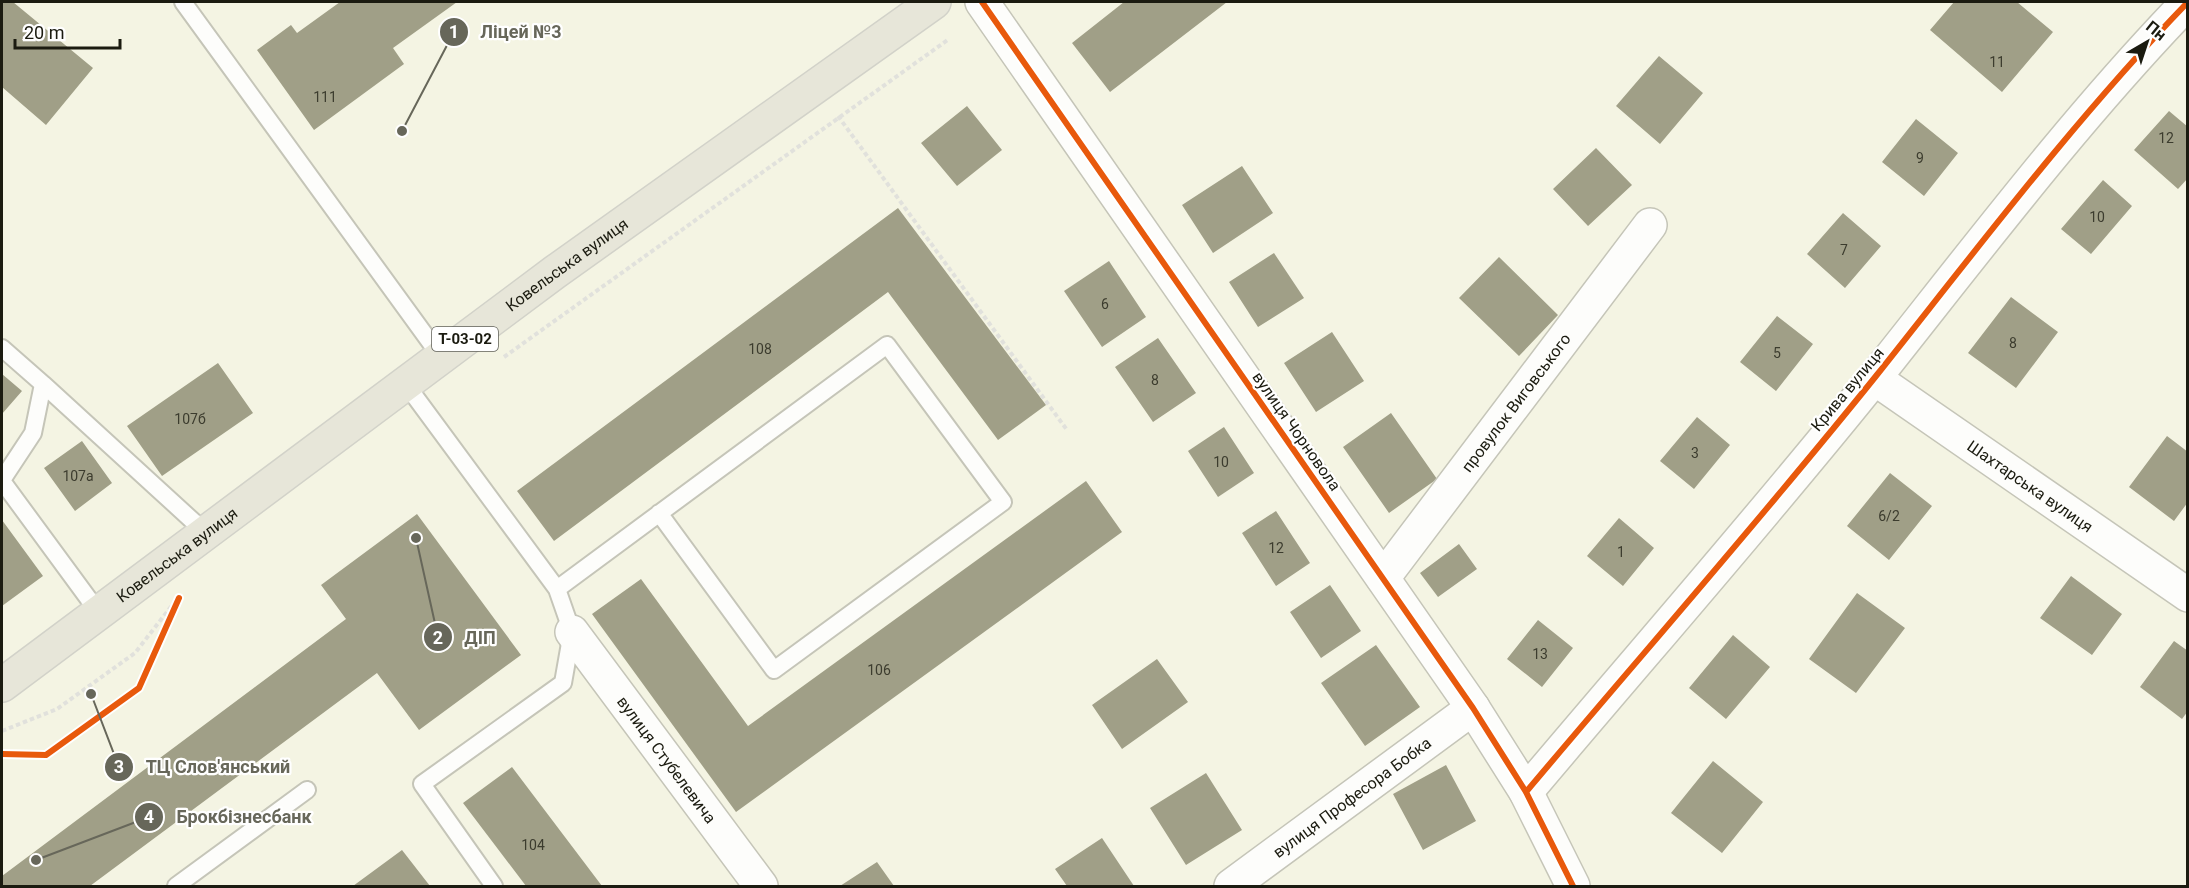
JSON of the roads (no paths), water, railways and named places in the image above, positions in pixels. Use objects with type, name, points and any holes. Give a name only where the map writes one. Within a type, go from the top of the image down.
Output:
[{"type":"main road","name":"Ковельська вулиця","points":[[2,685],[405,383],[934,2]]},
{"type":"street","name":"вулиця Чорновола","points":[[982,2],[1473,708],[1526,792],[1573,886]]},
{"type":"street","name":"Крива вулиця","points":[[1526,792],[1874,378],[1992,228],[2142,49],[2187,2]]},
{"type":"street","name":"провулок Виговського","points":[[1383,578],[1650,225]]},
{"type":"street","name":"Шахтарська вулиця","points":[[1874,378],[2187,595]]},
{"type":"street","name":"вулиця Стубелевича","points":[[572,632],[761,886]]},
{"type":"street","name":"вулиця Професора Бобка","points":[[1231,886],[1473,708]]},
{"type":"lane","points":[[183,2],[441,357]]},
{"type":"lane","points":[[556,589],[658,513],[887,345],[1002,502],[774,670],[658,513]]},
{"type":"lane","points":[[2,348],[206,532]]},
{"type":"lane","points":[[405,383],[556,589],[572,632],[564,683],[422,784],[494,886]]},
{"type":"lane","points":[[43,384],[33,433],[2,481],[99,613]]},
{"type":"lane","points":[[176,886],[307,790]]},
{"type":"place","name":"Ліцей №3","points":[[402,131]]},
{"type":"place","name":"ДІП","points":[[416,538]]},
{"type":"place","name":"ТЦ Слов'янський","points":[[91,694]]},
{"type":"place","name":"Брокбізнесбанк","points":[[36,860]]}]
